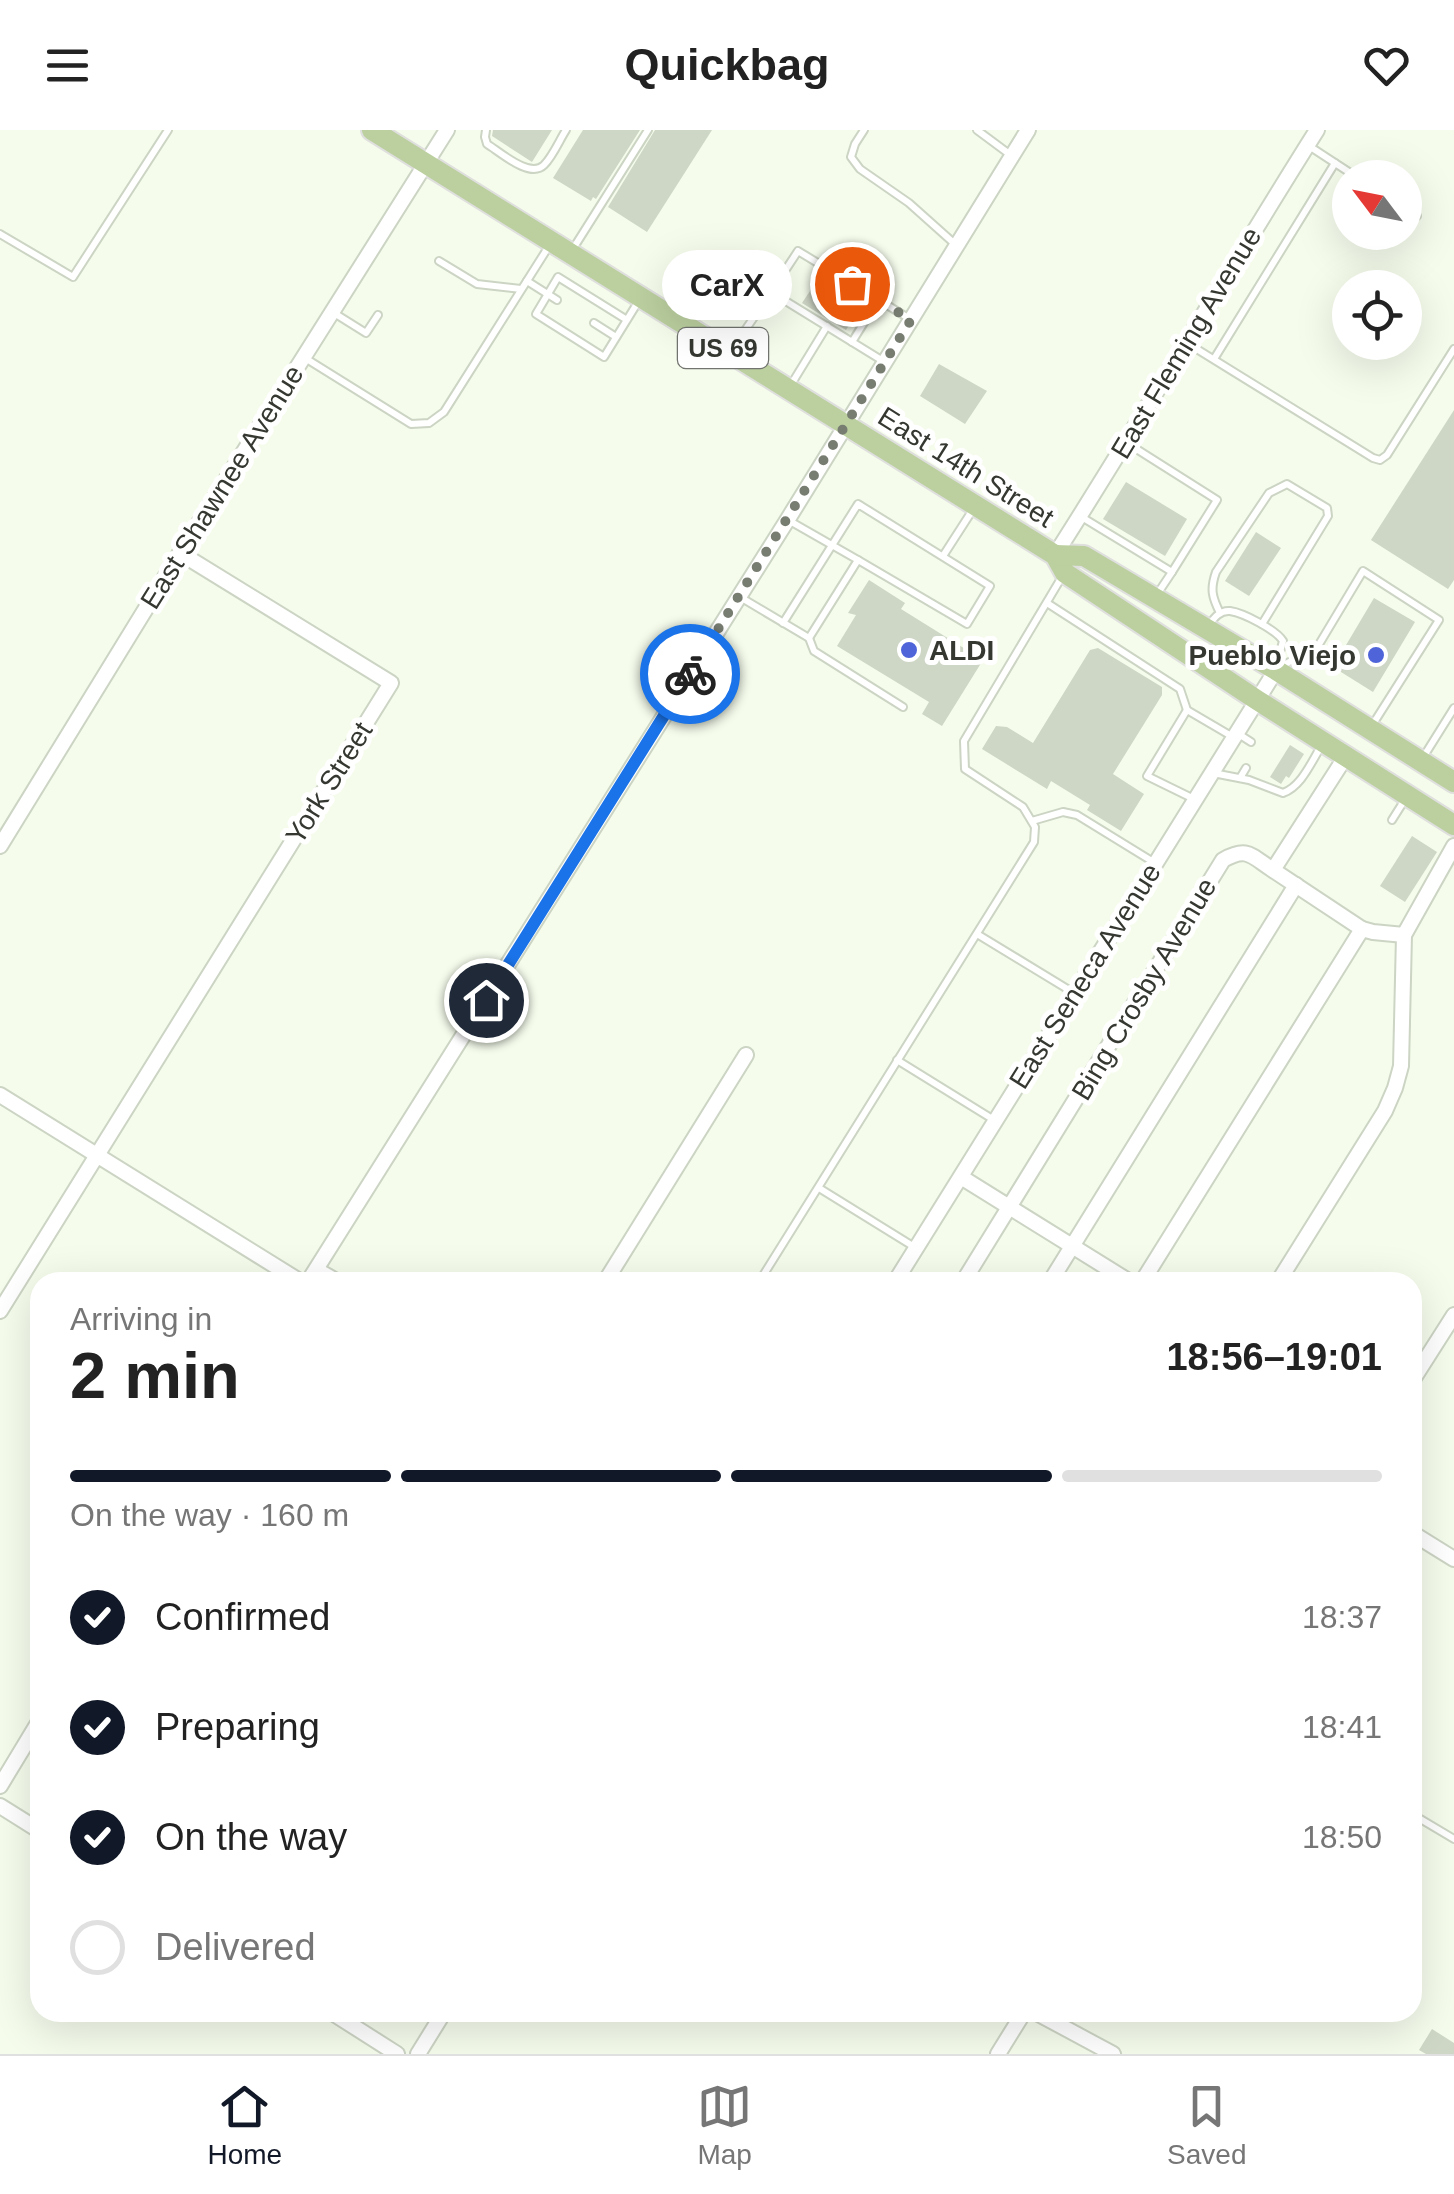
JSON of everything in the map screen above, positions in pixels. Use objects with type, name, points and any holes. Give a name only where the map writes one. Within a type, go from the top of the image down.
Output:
[{"type":"main road","name":"East 14th Street","points":[[381,133],[976,505],[1257,700],[1454,824]]},
{"type":"main road","name":"East 14th Street","points":[[1060,564],[1084,556],[1155,598],[1213,621],[1276,670],[1454,782]]},
{"type":"street","name":"East Shawnee Avenue","points":[[0,846],[447,130]]},
{"type":"street","points":[[313,1272],[788,519],[1028,130]]},
{"type":"street","name":"East Fleming Avenue","points":[[1060,564],[1080,516],[1317,130]]},
{"type":"street","name":"York Street","points":[[96,1155],[391,682],[180,553]]},
{"type":"street","name":"East Seneca Avenue","points":[[901,1272],[1276,670]]},
{"type":"street","points":[[1346,756],[1273,870],[1362,929],[1404,934]]},
{"type":"street","points":[[1284,1272],[1395,1088],[1401,1066],[1404,934],[1454,846]]},
{"type":"street","name":"Bing Crosby Avenue","points":[[969,1272],[1223,860],[1238,852],[1248,854],[1273,870]]},
{"type":"street","points":[[1056,1272],[1296,886]]},
{"type":"street","points":[[1148,1272],[1362,929]]},
{"type":"street","points":[[612,1272],[746,1055]]},
{"type":"street","points":[[0,1095],[299,1272]]},
{"type":"street","points":[[0,1310],[96,1155]]},
{"type":"street","points":[[960,1177],[1114,1272]]},
{"type":"street","points":[[1422,1365],[1454,1315]]},
{"type":"street","points":[[1422,1539],[1454,1559]]},
{"type":"street","points":[[0,1786],[30,1736]]},
{"type":"street","points":[[0,1806],[30,1825]]},
{"type":"street","points":[[347,2022],[398,2054]]},
{"type":"street","points":[[418,2054],[438,2022]]},
{"type":"street","points":[[998,2054],[1018,2022]]},
{"type":"street","points":[[1054,2022],[1114,2054]]},
{"type":"lane","points":[[0,234],[73,276],[168,130]]},
{"type":"lane","points":[[486,130],[486,144],[535,170],[543,167],[566,130]]},
{"type":"lane","points":[[571,253],[648,130]]},
{"type":"lane","points":[[864,130],[851,158],[860,169],[909,202],[957,246]]},
{"type":"lane","points":[[977,130],[1012,156]]},
{"type":"lane","points":[[1308,145],[1332,161]]},
{"type":"lane","points":[[1214,360],[1332,168]]},
{"type":"lane","points":[[304,357],[411,424],[429,422],[444,412],[552,242]]},
{"type":"lane","points":[[730,352],[798,251],[911,320]]},
{"type":"lane","points":[[439,261],[477,284],[522,290]]},
{"type":"lane","points":[[627,320],[558,278],[536,314],[604,356],[642,297]]},
{"type":"lane","points":[[526,281],[557,300]]},
{"type":"lane","points":[[771,292],[885,362]]},
{"type":"lane","points":[[852,342],[878,300]]},
{"type":"lane","points":[[332,312],[366,333],[378,314]]},
{"type":"lane","points":[[594,323],[616,337]]},
{"type":"lane","points":[[788,389],[827,326]]},
{"type":"lane","points":[[1186,342],[1380,460],[1388,455],[1454,348]]},
{"type":"lane","points":[[1127,443],[1218,500],[1155,598]]},
{"type":"lane","points":[[1262,624],[1328,516],[1327,508],[1287,484],[1268,493],[1216,572],[1211,586],[1213,621],[1229,611],[1276,630],[1283,641],[1276,670]]},
{"type":"lane","points":[[783,623],[832,545],[858,504],[990,586],[967,624],[832,545],[788,519]]},
{"type":"lane","points":[[943,556],[976,505]]},
{"type":"lane","points":[[1080,516],[1172,572]]},
{"type":"lane","points":[[809,638],[858,560]]},
{"type":"lane","points":[[765,1272],[1034,842],[1035,826],[1024,807],[965,769],[964,741],[1047,603],[1060,564]]},
{"type":"lane","points":[[1276,670],[1318,646],[1363,571],[1439,620],[1370,729]]},
{"type":"lane","points":[[739,596],[809,638],[814,650],[902,707]]},
{"type":"lane","points":[[1047,603],[1180,690],[1187,710],[1252,742]]},
{"type":"lane","points":[[1421,762],[1451,721],[1454,708]]},
{"type":"lane","points":[[1187,710],[1147,776],[1195,800]]},
{"type":"lane","points":[[1212,773],[1240,778],[1283,794],[1291,790],[1324,742]]},
{"type":"lane","points":[[1240,778],[1246,768]]},
{"type":"lane","points":[[1392,820],[1408,795]]},
{"type":"lane","points":[[1032,821],[1063,812],[1077,816],[1156,864]]},
{"type":"lane","points":[[976,934],[1074,994]]},
{"type":"lane","points":[[898,1060],[996,1120]]},
{"type":"lane","points":[[819,1188],[916,1248]]},
{"type":"lane","points":[[1422,1820],[1454,1838]]},
{"type":"building","points":[[493,130],[552,130],[532,162],[492,136]]},
{"type":"building","points":[[583,130],[640,130],[591,201],[553,178]]},
{"type":"building","points":[[655,130],[712,130],[647,232],[608,207]]},
{"type":"building","points":[[822,273],[865,300],[846,330],[802,303]]},
{"type":"building","points":[[939,364],[987,391],[965,424],[920,396]]},
{"type":"building","points":[[1454,410],[1454,580],[1448,589],[1371,540]]},
{"type":"building","points":[[1126,482],[1187,519],[1165,556],[1103,519]]},
{"type":"building","points":[[1256,532],[1281,548],[1249,596],[1225,581]]},
{"type":"building","points":[[869,580],[905,603],[901,609],[983,660],[942,726],[922,714],[929,702],[837,646],[856,615],[848,613]]},
{"type":"building","points":[[1374,598],[1415,622],[1373,692],[1333,667]]},
{"type":"building","points":[[1098,648],[1162,687],[1162,695],[1113,774],[1144,794],[1121,831],[1087,810],[1090,805],[1051,781],[1047,789],[982,749],[996,726],[1007,727],[1033,743],[1090,650]]},
{"type":"building","points":[[1290,745],[1304,754],[1281,784],[1270,777]]},
{"type":"building","points":[[1412,836],[1437,852],[1405,902],[1380,886]]},
{"type":"building","points":[[1432,2029],[1454,2043],[1454,2054],[1426,2054],[1419,2050]]},
{"type":"way so far","points":[[690,674],[911,320],[852,284]]},
{"type":"place","name":"CarX","points":[[852,284]]},
{"type":"place","name":"ALDI","points":[[909,650]]},
{"type":"place","name":"Pueblo Viejo","points":[[1376,655]]},
{"type":"route","points":[[486,1000],[690,674]]}]
